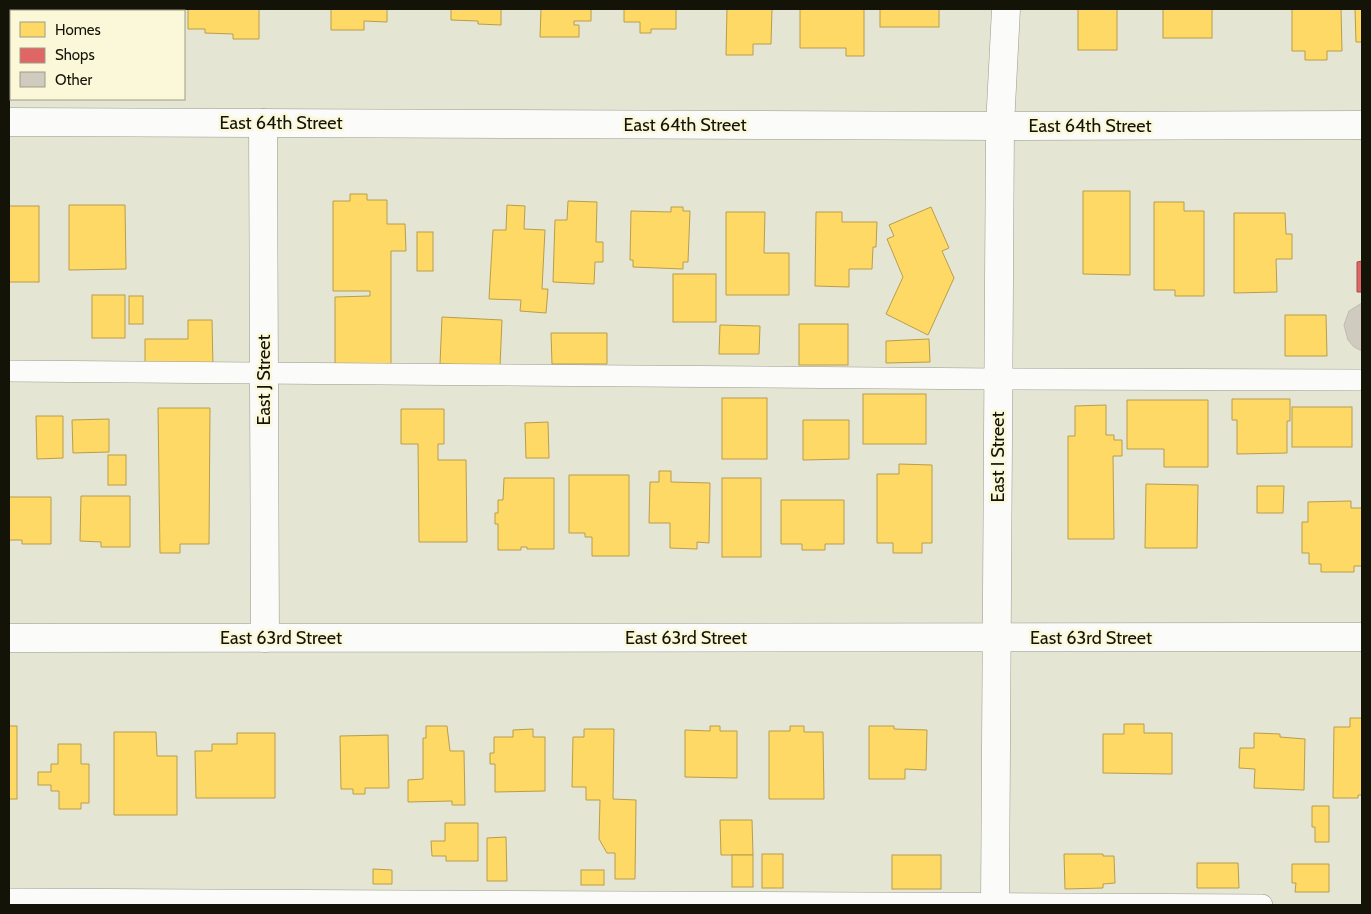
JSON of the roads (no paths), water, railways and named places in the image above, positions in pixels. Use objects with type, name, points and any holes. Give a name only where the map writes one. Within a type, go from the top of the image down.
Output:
[{"type":"street","name":"East I Street","points":[[995,904],[1000,126],[1006,9]]},
{"type":"street","name":"East 64th Street","points":[[9,122],[1362,126]]},
{"type":"street","name":"East J Street","points":[[263,123],[265,638]]},
{"type":"street","name":"East 63rd Street","points":[[9,638],[1362,637]]},
{"type":"lane","points":[[9,371],[1362,380]]},
{"type":"lane","points":[[9,899],[1262,905]]}]
